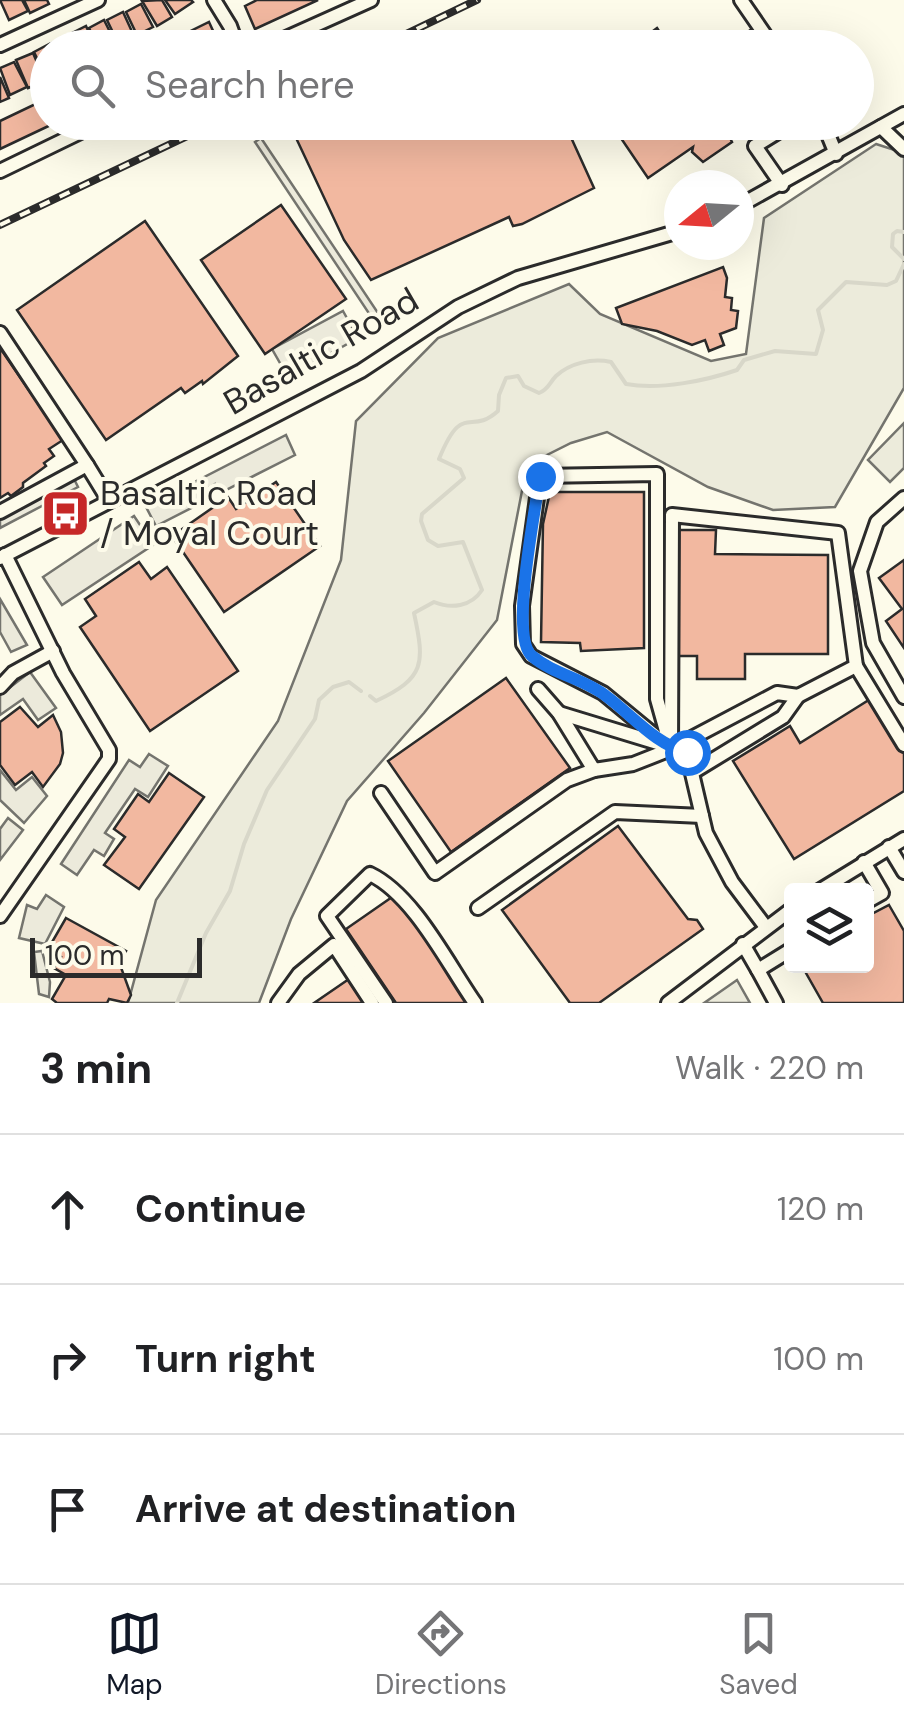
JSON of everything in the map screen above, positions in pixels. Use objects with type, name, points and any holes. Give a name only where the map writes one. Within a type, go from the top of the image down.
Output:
[{"type":"street","points":[[33,30],[98,0]]},
{"type":"street","points":[[214,0],[231,30]]},
{"type":"street","points":[[298,30],[348,4],[371,0]]},
{"type":"street","points":[[741,0],[762,30]]},
{"type":"street","points":[[0,45],[30,31]]},
{"type":"street","points":[[874,132],[904,114]]},
{"type":"street","points":[[881,128],[903,146]]},
{"type":"street","points":[[0,170],[64,140]]},
{"type":"street","points":[[765,140],[755,146],[782,185]]},
{"type":"street","points":[[830,140],[836,154]]},
{"type":"street","points":[[754,199],[860,140]]},
{"type":"street","name":"Basaltic Road","points":[[2,556],[361,371],[458,307],[518,278],[664,235]]},
{"type":"street","points":[[0,333],[109,501]]},
{"type":"street","points":[[0,512],[87,464]]},
{"type":"street","points":[[657,474],[656,699],[671,748],[603,693],[531,656],[523,644],[522,606],[540,476],[657,474]]},
{"type":"street","points":[[904,498],[876,522],[860,571],[873,643],[904,697]]},
{"type":"street","points":[[671,748],[672,515],[838,533],[856,666],[904,745]]},
{"type":"street","points":[[0,916],[108,759],[109,750],[62,674],[2,556]]},
{"type":"street","points":[[0,686],[13,673],[52,651]]},
{"type":"street","points":[[693,772],[783,717],[798,696],[856,666]]},
{"type":"street","points":[[538,690],[558,713],[594,770]]},
{"type":"street","points":[[381,793],[435,874],[567,780],[594,770],[632,764],[671,748],[777,693],[798,696]]},
{"type":"street","points":[[558,713],[687,752],[706,833],[732,882],[766,926]]},
{"type":"street","points":[[478,908],[615,812],[702,816]]},
{"type":"street","points":[[830,883],[904,839]]},
{"type":"street","points":[[889,847],[904,872]]},
{"type":"street","points":[[864,862],[882,893],[874,898]]},
{"type":"street","points":[[386,1003],[327,916],[370,874],[389,883],[404,899],[475,1003]]},
{"type":"street","points":[[668,1003],[784,914]]},
{"type":"street","points":[[743,944],[776,1003]]},
{"type":"street","points":[[278,1003],[300,974],[334,945],[372,1003]]},
{"type":"street","points":[[758,970],[784,954]]},
{"type":"shaded area","points":[[262,140],[386,325],[380,330],[255,142]]},
{"type":"shaded area","points":[[876,144],[904,153],[904,388],[835,507],[773,510],[708,487],[607,432],[571,443],[527,465],[497,620],[424,713],[347,801],[291,919],[259,1003],[128,1003],[156,900],[278,721],[341,560],[356,421],[438,338],[569,284],[600,314],[711,361],[746,354],[764,218]]},
{"type":"shaded area","points":[[343,311],[358,338],[288,377],[272,349]]},
{"type":"shaded area","points":[[904,423],[904,468],[890,482],[868,460]]},
{"type":"shaded area","points":[[286,435],[295,455],[220,493],[215,484],[207,489],[211,498],[156,526],[146,507]]},
{"type":"shaded area","points":[[73,477],[78,487],[0,528],[0,516]]},
{"type":"shaded area","points":[[134,516],[142,528],[148,525],[153,545],[62,605],[43,577]]},
{"type":"shaded area","points":[[0,599],[27,645],[11,652],[0,632]]},
{"type":"shaded area","points":[[30,672],[56,708],[38,720],[23,699],[0,715],[0,695]]},
{"type":"shaded area","points":[[149,754],[168,766],[148,797],[135,789],[105,833],[114,839],[104,856],[94,850],[77,875],[61,864],[129,760],[140,767]]},
{"type":"shaded area","points":[[0,770],[16,790],[32,777],[47,796],[24,823],[0,800]]},
{"type":"shaded area","points":[[8,818],[23,830],[0,860],[0,829]]},
{"type":"shaded area","points":[[46,895],[64,907],[45,944],[19,938],[27,905],[37,909]]},
{"type":"shaded area","points":[[42,951],[50,982],[49,997],[39,994],[34,952]]},
{"type":"shaded area","points":[[737,980],[750,1003],[704,1003]]},
{"type":"building","points":[[0,0],[22,0],[28,11],[9,20]]},
{"type":"building","points":[[24,0],[47,0],[49,4],[30,13]]},
{"type":"building","points":[[162,0],[172,17],[157,26],[142,1]]},
{"type":"building","points":[[165,0],[191,0],[193,2],[175,14]]},
{"type":"building","points":[[257,0],[318,0],[255,29],[245,6]]},
{"type":"building","points":[[141,4],[153,27],[135,30],[126,12]]},
{"type":"building","points":[[123,12],[131,30],[112,30],[107,20]]},
{"type":"building","points":[[104,20],[109,30],[90,30]]},
{"type":"building","points":[[209,22],[213,30],[193,30]]},
{"type":"building","points":[[30,54],[30,87],[28,88],[16,60]]},
{"type":"building","points":[[14,62],[27,87],[10,95],[0,68]]},
{"type":"building","points":[[0,77],[9,98],[0,102]]},
{"type":"building","points":[[30,107],[30,135],[0,149],[0,121]]},
{"type":"building","points":[[297,140],[572,140],[594,188],[522,224],[513,226],[509,217],[371,280],[344,240]]},
{"type":"building","points":[[622,140],[732,142],[703,162],[692,152],[693,147],[648,178]]},
{"type":"building","points":[[281,205],[346,299],[265,354],[201,260]]},
{"type":"building","points":[[145,221],[238,356],[203,384],[202,381],[185,393],[181,388],[106,440],[17,310]]},
{"type":"building","points":[[723,267],[727,278],[725,297],[732,298],[731,310],[738,311],[736,328],[720,334],[724,345],[709,351],[705,340],[692,345],[657,331],[622,324],[616,308]]},
{"type":"building","points":[[0,348],[63,440],[49,449],[54,456],[44,463],[46,466],[11,496],[8,493],[0,498]]},
{"type":"building","points":[[276,482],[320,546],[224,612],[172,536],[228,497],[236,509]]},
{"type":"building","points":[[550,492],[644,492],[644,648],[581,651],[580,643],[541,642],[543,524]]},
{"type":"building","points":[[677,530],[716,530],[715,554],[828,555],[828,654],[745,654],[745,679],[697,679],[697,656],[677,656]]},
{"type":"building","points":[[904,560],[904,648],[886,621],[902,609],[879,578]]},
{"type":"building","points":[[139,562],[151,579],[167,567],[238,671],[150,731],[80,627],[96,616],[85,599]]},
{"type":"building","points":[[506,678],[570,768],[451,852],[388,761]]},
{"type":"building","points":[[872,698],[904,749],[904,791],[794,859],[733,761],[790,726],[800,743]]},
{"type":"building","points":[[20,707],[38,727],[53,715],[61,732],[60,764],[43,787],[32,772],[15,785],[0,765],[0,722]]},
{"type":"building","points":[[169,773],[204,797],[139,889],[104,865],[125,837],[114,829],[138,794],[149,802]]},
{"type":"building","points":[[618,826],[688,919],[697,920],[703,929],[599,1003],[570,1003],[502,910]]},
{"type":"building","points":[[395,895],[469,1003],[396,1003],[346,929]]},
{"type":"building","points":[[889,905],[904,931],[904,1003],[823,1003],[806,973],[874,973],[874,913]]},
{"type":"building","points":[[66,918],[126,951],[119,962],[131,995],[127,1003],[109,999],[107,1003],[57,1003],[52,999],[66,975],[54,968],[61,957],[48,949]]},
{"type":"building","points":[[349,979],[365,1003],[314,1003]]},
{"type":"waterway","points":[[904,232],[893,234],[892,247],[904,259]]},
{"type":"waterway","points":[[370,696],[376,701],[392,693],[418,668],[420,645],[414,613],[434,602],[454,606],[466,603],[482,590],[463,542],[438,546],[428,540],[421,521],[422,514],[464,478],[460,469],[439,459],[447,441],[461,425],[488,418],[498,411],[506,378],[518,376],[524,386],[539,393],[568,368],[604,361],[611,362],[626,384],[668,385],[737,370],[744,360],[775,351],[816,354],[823,330],[818,310],[846,282],[887,285],[896,281],[904,264]]},
{"type":"waterway","points":[[177,1003],[206,933],[230,891],[244,844],[267,790],[315,719],[319,700],[333,687],[349,682],[361,691]]},
{"type":"railway","points":[[414,30],[477,0]]},
{"type":"railway","points":[[0,225],[179,140]]},
{"type":"place","name":"Basaltic Road / Moyal Court","points":[[65,513]]},
{"type":"route","points":[[540,476],[522,606],[523,644],[531,656],[603,693],[671,748],[687,752]]}]
